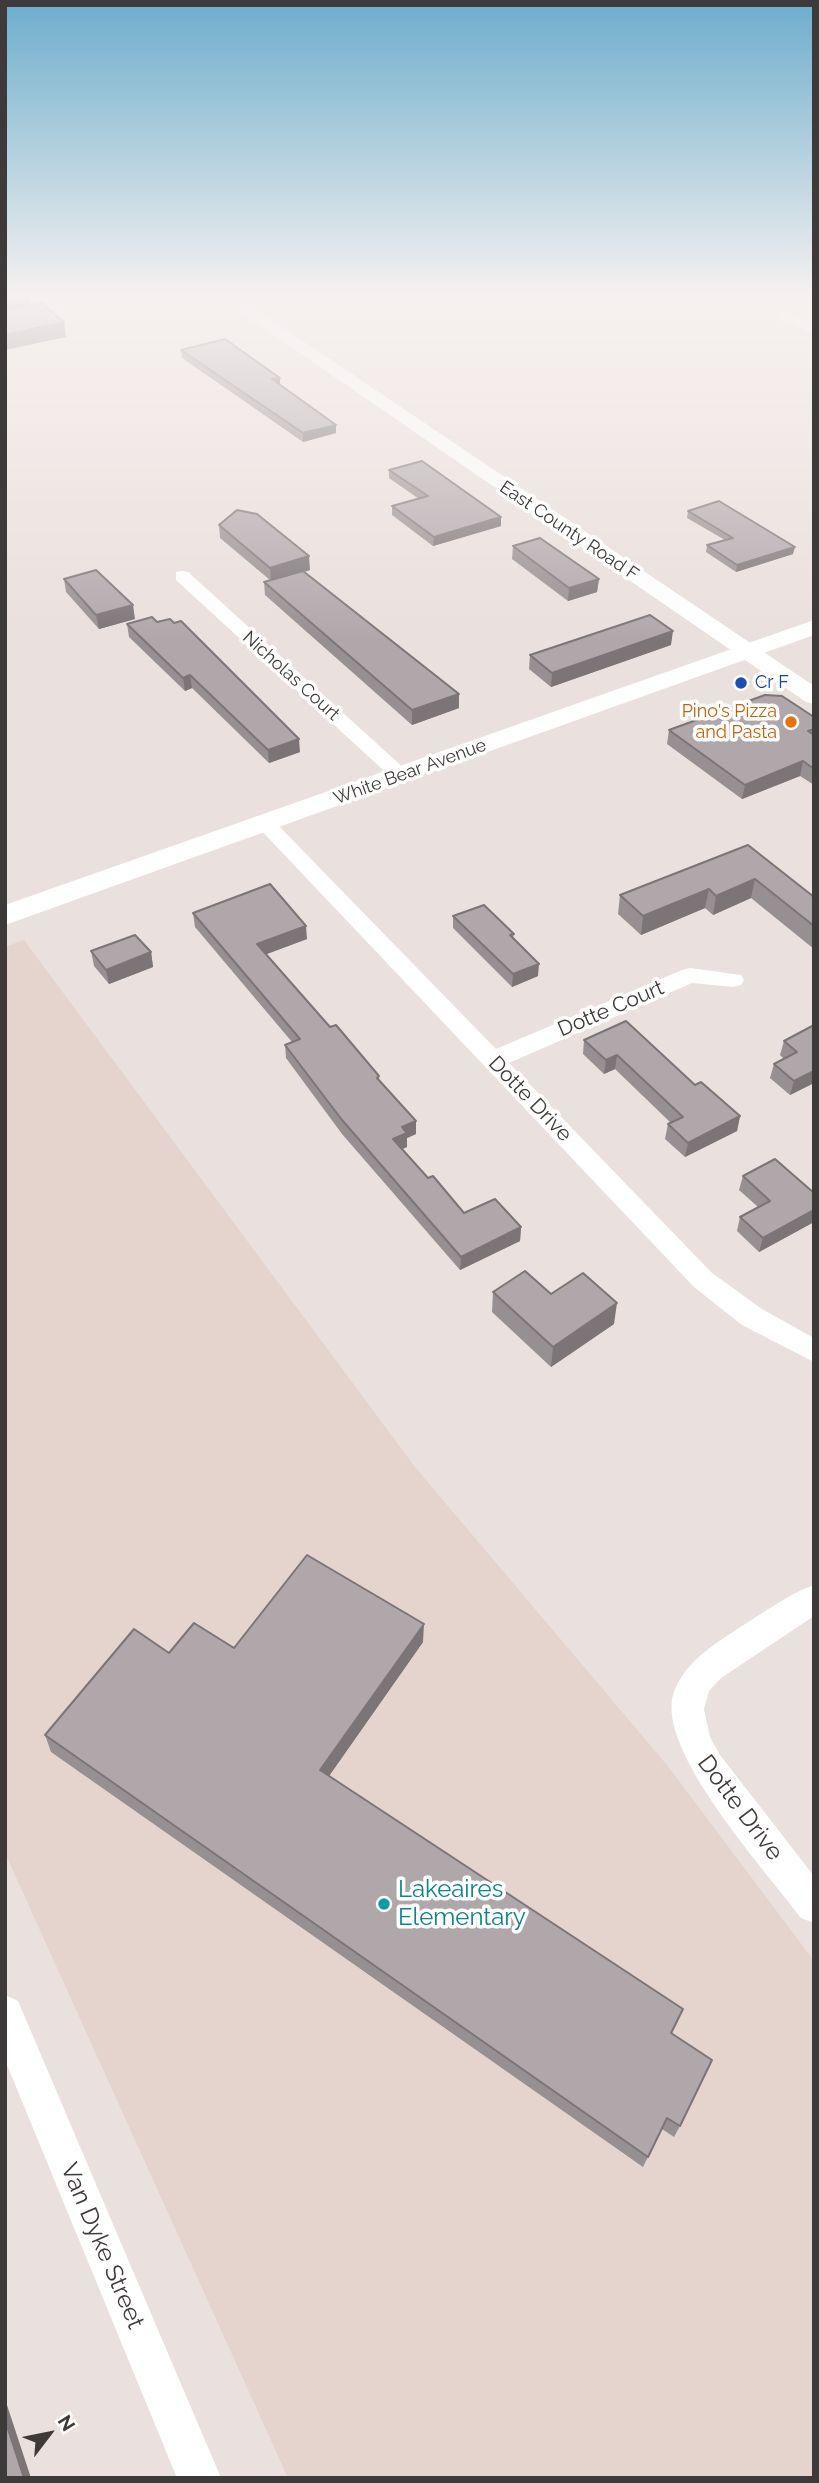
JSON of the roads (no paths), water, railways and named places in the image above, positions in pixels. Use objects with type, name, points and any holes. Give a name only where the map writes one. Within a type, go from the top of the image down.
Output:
[{"type":"main road","name":"White Bear Avenue","points":[[5,937],[273,831],[400,775],[814,627]]},
{"type":"main road","name":"White Bear Avenue","points":[[5,916],[273,831],[814,650]]},
{"type":"street","name":"East County Road F","points":[[391,409],[814,697]]},
{"type":"street","name":"Nicholas Court","points":[[182,576],[400,775]]},
{"type":"street","name":"Dotte Drive","points":[[273,831],[703,1280],[752,1317],[814,1351]]},
{"type":"street","name":"Dotte Court","points":[[493,1060],[690,975],[733,980]]},
{"type":"street","name":"Dotte Drive","points":[[814,1599],[702,1671],[691,1692],[687,1716],[692,1743],[708,1767],[814,1905]]},
{"type":"street","name":"Van Dyke Street","points":[[5,2014],[199,2478]]},
{"type":"place","name":"Cr F","points":[[741,683]]},
{"type":"place","name":"Pino's Pizza and Pasta","points":[[791,722]]},
{"type":"place","name":"Lakeaires Elementary","points":[[384,1904]]}]
